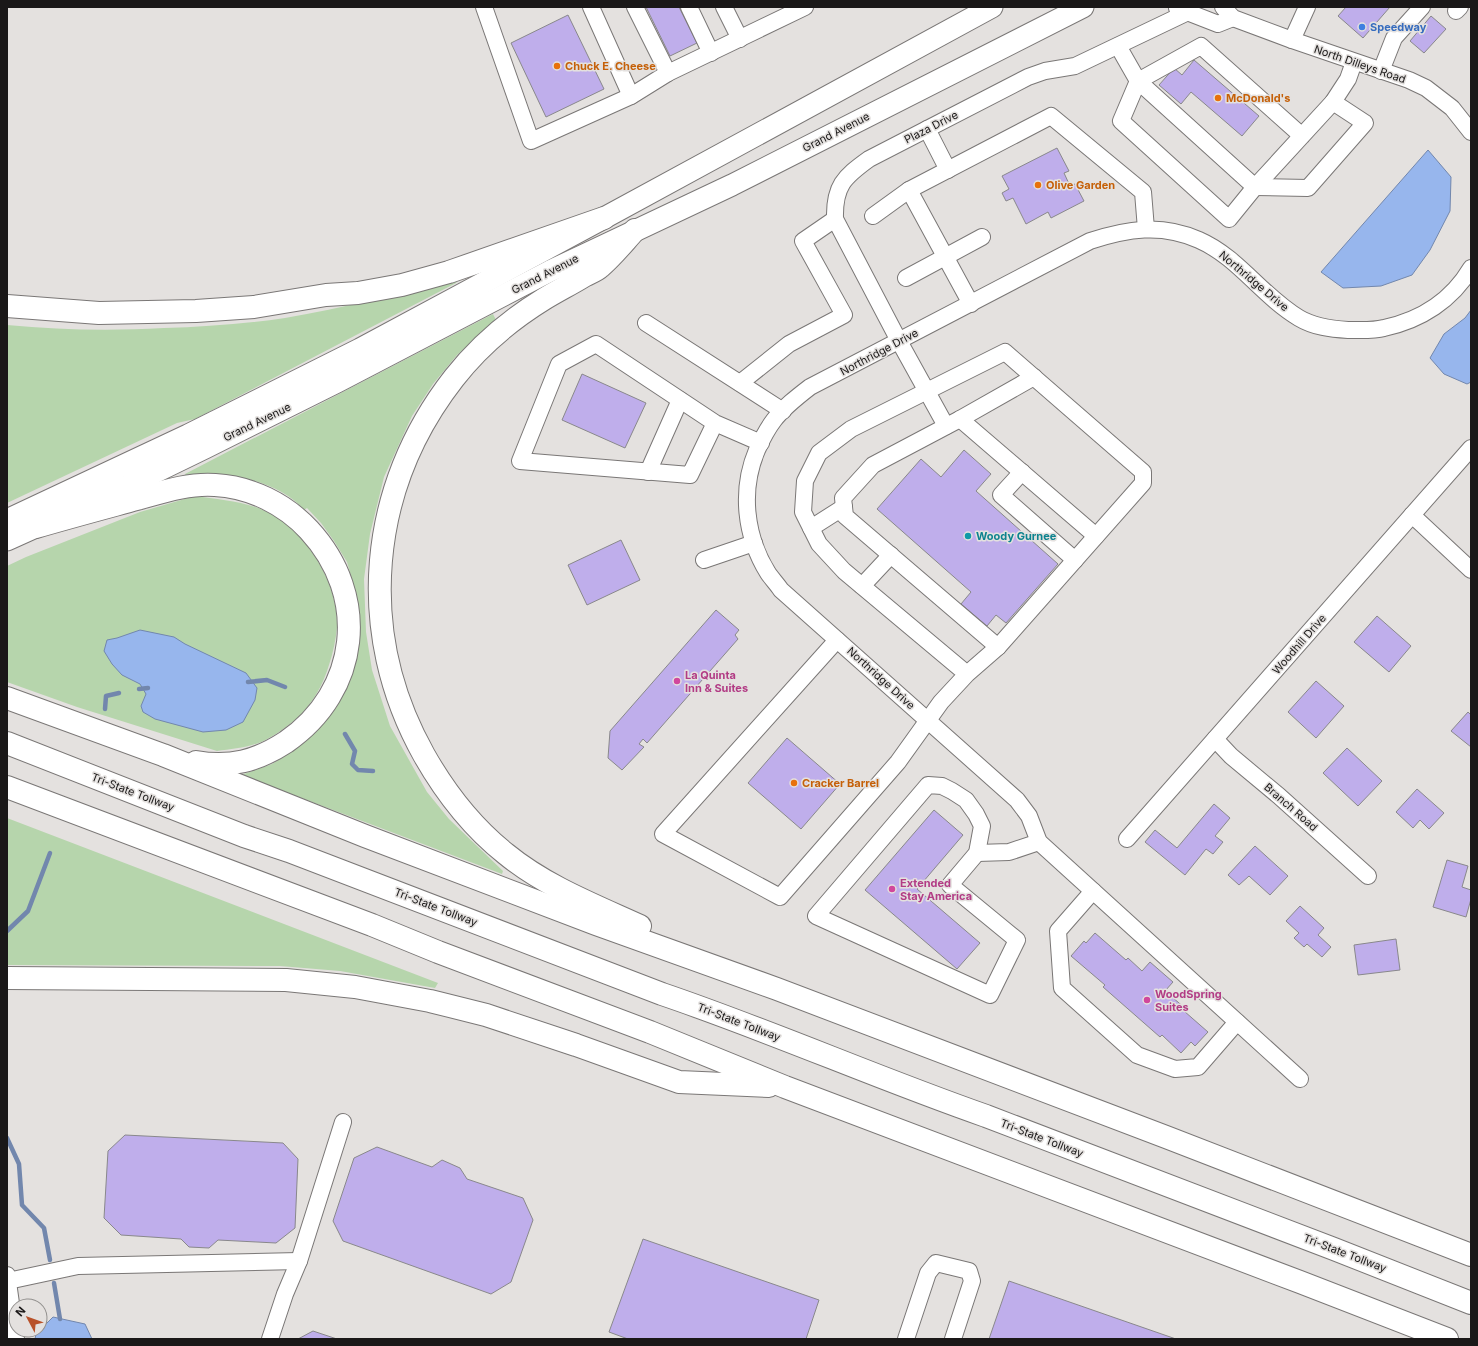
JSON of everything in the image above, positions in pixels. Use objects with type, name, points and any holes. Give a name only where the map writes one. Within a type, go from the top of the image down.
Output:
[{"type":"highway","points":[[7,306],[99,313],[196,311],[254,307],[326,295],[358,293],[402,285],[449,272],[604,218]]},
{"type":"highway","points":[[635,230],[599,268],[544,299],[512,321],[480,348],[455,377],[436,403],[419,432],[403,466],[392,498],[384,532],[380,568],[382,636],[398,699],[407,723],[418,744],[446,790],[473,823],[493,843],[520,865],[555,885],[600,908],[777,989]]},
{"type":"highway","points":[[36,527],[188,486],[214,484],[244,490],[263,496],[279,505],[294,515],[318,539],[328,553],[339,575],[346,595],[349,615],[349,640],[339,679],[328,698],[316,714],[304,728],[292,738],[272,751],[254,759],[227,764],[210,764],[163,755]]},
{"type":"highway","points":[[7,698],[163,755],[365,836],[596,924],[777,989],[1471,1255]]},
{"type":"highway","name":"Tri-State Tollway","points":[[7,743],[244,836],[289,851],[662,994],[705,1008],[945,1102],[1319,1243],[1471,1303]]},
{"type":"highway","points":[[7,787],[372,925],[438,952],[650,1032],[785,1087],[1447,1339]]},
{"type":"highway","points":[[7,978],[279,980],[317,982],[355,987],[430,1000],[486,1015],[576,1044],[679,1082],[785,1087]]},
{"type":"main road","name":"Grand Avenue","points":[[7,520],[182,438],[360,349],[991,7]]},
{"type":"main road","name":"Grand Avenue","points":[[7,540],[129,485],[198,451],[337,382],[550,271],[732,185],[1083,7]]},
{"type":"street","points":[[484,7],[531,141],[631,96],[668,73],[740,39],[777,13],[806,7]]},
{"type":"street","points":[[591,7],[631,96]]},
{"type":"street","points":[[635,7],[668,73]]},
{"type":"street","points":[[689,7],[711,53]]},
{"type":"street","points":[[724,7],[740,39]]},
{"type":"street","points":[[1292,40],[1307,7]]},
{"type":"street","points":[[1381,71],[1394,38],[1422,7]]},
{"type":"street","name":"North Dilleys Road","points":[[1180,10],[1218,24],[1228,13],[1292,40],[1408,80],[1426,88],[1452,108],[1471,132]]},
{"type":"street","name":"Plaza Drive","points":[[953,422],[927,392],[898,341],[835,219],[834,206],[838,190],[850,174],[869,159],[1028,77],[1045,71],[1075,66],[1118,46],[1180,10]]},
{"type":"street","points":[[1118,46],[1138,81],[1256,187],[1308,188],[1365,123],[1332,102]]},
{"type":"street","points":[[1302,136],[1201,46],[1138,81],[1121,121],[1229,219],[1332,102],[1348,79],[1354,62]]},
{"type":"street","points":[[873,216],[909,190],[1051,116],[1143,192],[1146,229]]},
{"type":"street","points":[[927,129],[948,170]]},
{"type":"street","points":[[909,190],[971,304]]},
{"type":"street","points":[[740,383],[789,344],[844,315],[803,240],[835,219]]},
{"type":"street","name":"Northridge Drive","points":[[1039,842],[1029,816],[1017,800],[781,590],[768,574],[758,555],[754,543],[746,508],[748,481],[754,458],[773,421],[792,401],[810,387],[1090,241],[1114,233],[1136,229],[1179,232],[1205,243],[1231,260],[1298,318],[1314,325],[1335,329],[1369,330],[1384,328],[1418,317],[1435,307],[1449,296],[1464,279],[1471,268]]},
{"type":"street","points":[[906,278],[982,237]]},
{"type":"street","points":[[646,323],[783,411]]},
{"type":"street","points":[[715,423],[690,475],[520,461],[560,364],[596,344],[715,423],[761,442]]},
{"type":"street","points":[[837,640],[663,834],[780,897],[898,762],[941,702],[966,674],[998,647],[1144,483],[1143,472],[1005,352],[851,429],[819,453],[805,481],[803,512],[819,544],[844,571],[966,674]]},
{"type":"street","points":[[998,647],[845,516],[843,498],[873,465],[1034,377]]},
{"type":"street","points":[[648,472],[680,400]]},
{"type":"street","points":[[953,422],[1022,472],[1096,536]]},
{"type":"street","name":"Woodhill Drive","points":[[1127,839],[1471,448]]},
{"type":"street","points":[[1022,472],[1001,495],[1075,560]]},
{"type":"street","points":[[811,528],[844,507]]},
{"type":"street","points":[[1412,515],[1471,570]]},
{"type":"street","points":[[704,560],[754,543]]},
{"type":"street","points":[[862,586],[891,555]]},
{"type":"street","name":"Branch Road","points":[[1215,739],[1231,756],[1279,796],[1368,876]]},
{"type":"street","points":[[977,853],[982,826],[976,814],[966,800],[952,791],[942,786],[928,784],[816,916],[990,995],[1017,940],[950,885],[977,853],[1009,852],[1039,842],[1300,1079]]},
{"type":"street","points":[[1093,891],[1058,931],[1062,988],[1137,1055],[1175,1069],[1198,1067],[1237,1022]]},
{"type":"street","points":[[270,1339],[285,1294],[299,1261],[343,1122]]},
{"type":"street","points":[[16,1339],[8,1278],[78,1266],[299,1261]]},
{"type":"street","points":[[906,1339],[928,1273],[936,1263],[969,1271],[972,1282],[953,1339]]},
{"type":"green space","points":[[459,279],[456,283],[195,419],[177,423],[7,503],[7,325],[105,330],[240,324],[328,310]]},
{"type":"green space","points":[[493,314],[496,320],[457,355],[433,384],[412,416],[384,477],[370,534],[364,579],[366,632],[372,670],[390,726],[427,792],[449,819],[503,871],[502,874],[241,775],[272,764],[293,751],[316,732],[336,708],[350,681],[357,650],[360,615],[347,562],[321,523],[307,508],[304,510],[286,494],[275,488],[250,480],[238,477],[211,475],[186,477],[185,474]]},
{"type":"green space","points":[[195,496],[240,503],[272,514],[293,530],[303,541],[313,554],[328,581],[333,596],[337,627],[332,656],[324,680],[312,701],[293,722],[257,744],[217,751],[77,707],[7,682],[7,566],[140,512]]},
{"type":"green space","points":[[7,818],[438,983],[435,988],[340,971],[280,966],[7,965]]},
{"type":"water","points":[[1428,150],[1451,177],[1450,211],[1430,250],[1412,275],[1381,286],[1343,288],[1321,272]]},
{"type":"water","points":[[1471,310],[1471,382],[1467,384],[1444,374],[1430,358],[1444,334],[1465,318]]},
{"type":"water","points":[[140,630],[174,637],[185,644],[246,673],[257,688],[255,700],[243,722],[226,730],[203,732],[155,719],[143,712],[141,706],[146,694],[140,684],[122,675],[112,664],[104,651],[107,640]]},
{"type":"water","points":[[53,1317],[85,1324],[92,1339],[35,1339],[48,1338],[48,1322]]},
{"type":"building","points":[[646,7],[679,7],[697,43],[670,56]]},
{"type":"building","name":"Speedway","points":[[1346,7],[1390,7],[1363,38],[1338,16]]},
{"type":"building","name":"Chuck E. Cheese","points":[[568,15],[604,89],[546,117],[511,43]]},
{"type":"building","points":[[1431,16],[1446,29],[1424,53],[1410,41]]},
{"type":"building","name":"McDonald's","points":[[1194,60],[1259,116],[1242,136],[1191,92],[1181,104],[1159,85],[1174,68],[1182,75]]},
{"type":"building","name":"Olive Garden","points":[[1057,148],[1069,171],[1064,173],[1070,186],[1075,184],[1084,201],[1051,218],[1048,212],[1026,224],[1013,198],[1006,201],[1002,193],[1009,189],[1002,176]]},
{"type":"building","points":[[582,374],[646,403],[625,448],[562,420]]},
{"type":"building","name":"Woody Gurnee","points":[[964,450],[991,474],[976,491],[1058,564],[1006,623],[996,615],[987,626],[961,604],[971,592],[877,509],[921,459],[941,477]]},
{"type":"building","points":[[621,540],[640,580],[587,605],[568,565]]},
{"type":"building","name":"La Quinta Inn & Suites","points":[[716,610],[739,630],[735,635],[738,639],[647,743],[643,739],[639,744],[644,747],[622,770],[608,758],[610,731]]},
{"type":"building","points":[[1377,616],[1411,646],[1389,672],[1354,642]]},
{"type":"building","points":[[1316,681],[1344,706],[1316,738],[1288,712]]},
{"type":"building","points":[[1468,712],[1471,715],[1471,747],[1451,731]]},
{"type":"building","name":"Cracker Barrel","points":[[787,738],[840,784],[801,829],[748,783]]},
{"type":"building","points":[[1347,748],[1382,781],[1358,806],[1323,773]]},
{"type":"building","points":[[1417,789],[1444,813],[1429,829],[1420,820],[1413,828],[1396,812]]},
{"type":"building","points":[[1214,804],[1230,818],[1215,836],[1223,842],[1213,854],[1206,849],[1185,875],[1145,842],[1155,830],[1177,848]]},
{"type":"building","name":"Extended Stay America","points":[[934,810],[963,835],[917,889],[980,943],[957,969],[865,890]]},
{"type":"building","points":[[1255,846],[1288,876],[1270,895],[1249,876],[1239,885],[1228,875]]},
{"type":"building","points":[[1447,860],[1468,866],[1462,887],[1471,890],[1471,899],[1466,917],[1433,907]]},
{"type":"building","points":[[1300,906],[1324,928],[1318,935],[1331,947],[1322,957],[1307,944],[1304,947],[1294,938],[1299,933],[1286,921]]},
{"type":"building","name":"WoodSpring Suites","points":[[1095,933],[1126,960],[1128,958],[1142,971],[1150,962],[1173,982],[1165,991],[1186,1009],[1184,1011],[1208,1032],[1195,1046],[1191,1042],[1181,1053],[1162,1035],[1160,1037],[1103,987],[1105,985],[1071,956],[1084,941],[1086,943]]},
{"type":"building","points":[[1396,939],[1400,970],[1358,975],[1354,945]]},
{"type":"building","points":[[125,1135],[283,1143],[298,1159],[295,1228],[276,1243],[218,1240],[209,1248],[189,1247],[181,1239],[121,1235],[104,1218],[108,1151]]},
{"type":"building","points":[[377,1147],[432,1167],[442,1160],[460,1168],[467,1179],[523,1198],[533,1220],[511,1282],[491,1294],[343,1241],[333,1221],[354,1158]]},
{"type":"building","points":[[643,1239],[819,1300],[806,1339],[628,1339],[609,1332]]},
{"type":"building","points":[[1009,1281],[1176,1339],[989,1339]]},
{"type":"building","points":[[313,1331],[337,1339],[298,1339]]},
{"type":"waterway","points":[[248,682],[267,680],[285,687]]},
{"type":"waterway","points":[[139,689],[148,688]]},
{"type":"waterway","points":[[105,709],[106,696],[119,693]]},
{"type":"waterway","points":[[345,734],[355,751],[352,764],[358,770],[373,771]]},
{"type":"waterway","points":[[7,931],[28,911],[50,853]]},
{"type":"waterway","points":[[7,1138],[19,1164],[22,1205],[44,1228],[50,1260]]},
{"type":"waterway","points":[[54,1283],[60,1319]]},
{"type":"place","name":"Speedway","points":[[1362,27]]},
{"type":"place","name":"Chuck E. Cheese","points":[[557,66]]},
{"type":"place","name":"McDonald's","points":[[1218,98]]},
{"type":"place","name":"Olive Garden","points":[[1038,185]]},
{"type":"place","name":"Woody Gurnee","points":[[968,536]]},
{"type":"place","name":"La Quinta Inn & Suites","points":[[677,681]]},
{"type":"place","name":"Cracker Barrel","points":[[794,783]]},
{"type":"place","name":"Extended Stay America","points":[[892,889]]},
{"type":"place","name":"WoodSpring Suites","points":[[1147,1000]]}]
